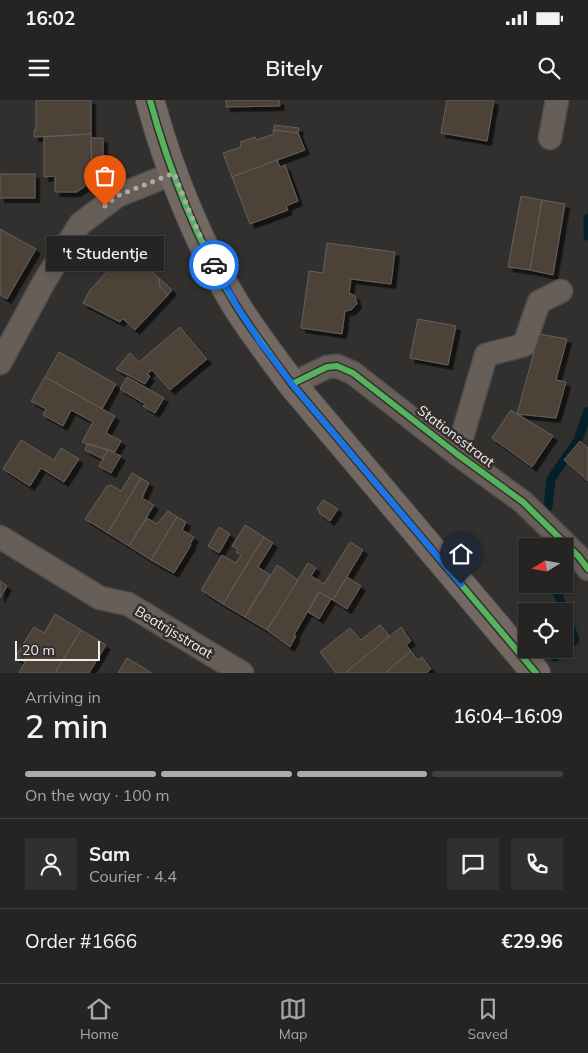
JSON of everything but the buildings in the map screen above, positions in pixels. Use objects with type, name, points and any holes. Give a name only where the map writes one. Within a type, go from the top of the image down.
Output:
[{"type":"street","points":[[150,100],[174,173],[193,220],[238,308],[260,342],[292,384],[536,673]]},
{"type":"street","points":[[550,138],[557,100]]},
{"type":"street","points":[[0,363],[44,282],[80,224],[117,196],[174,173]]},
{"type":"street","points":[[457,454],[486,355],[524,344],[539,302],[560,291]]},
{"type":"street","name":"Stationsstraat","points":[[292,384],[327,367],[337,366],[354,373],[457,454],[523,502],[562,540],[588,569]]},
{"type":"street","name":"Beatrijsstraat","points":[[0,537],[100,598],[128,604],[242,673]]},
{"type":"waterway","points":[[588,218],[588,236]]},
{"type":"waterway","points":[[548,507],[551,479],[578,440],[588,411]]},
{"type":"waterway","points":[[557,593],[561,603]]},
{"type":"waterway","points":[[573,635],[575,640],[573,642]]},
{"type":"cycle path","points":[[150,100],[166,154],[187,208],[211,261],[245,320],[292,384],[536,673]]},
{"type":"cycle path","points":[[292,384],[327,367],[337,366],[353,373],[457,454],[523,502],[579,557],[588,569]]},
{"type":"way so far","points":[[105,206],[117,196],[174,173],[214,265]]},
{"type":"place","name":"'t Studentje","points":[[105,206]]},
{"type":"route","points":[[214,265],[260,342],[292,384],[461,584]]}]
